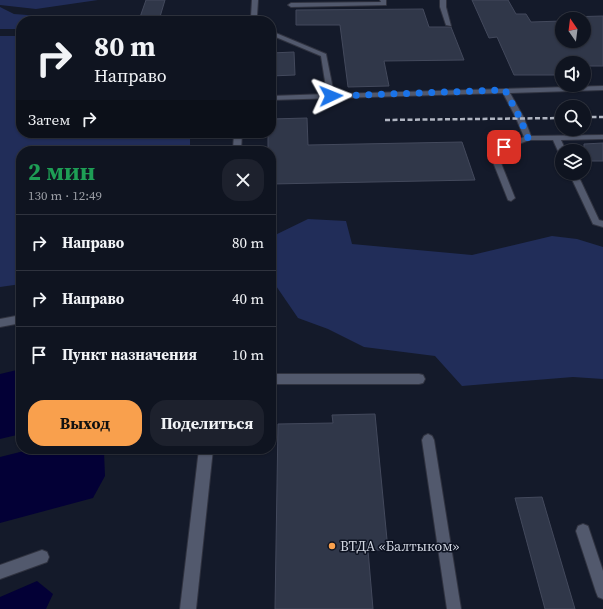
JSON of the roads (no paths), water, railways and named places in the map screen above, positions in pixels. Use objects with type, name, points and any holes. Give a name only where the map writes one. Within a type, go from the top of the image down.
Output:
[{"type":"street","points":[[188,609],[205,454]]},
{"type":"lane","points":[[254,16],[255,0]]},
{"type":"lane","points":[[291,5],[384,4],[382,0]]},
{"type":"lane","points":[[443,0],[443,7],[449,25]]},
{"type":"lane","points":[[276,35],[324,55],[331,96]]},
{"type":"lane","points":[[276,98],[603,88]]},
{"type":"lane","points":[[505,90],[520,118],[528,138]]},
{"type":"lane","points":[[556,137],[559,144]]},
{"type":"lane","points":[[511,198],[493,152],[528,138],[603,137]]},
{"type":"lane","points":[[576,180],[596,222],[603,224]]},
{"type":"lane","points":[[0,323],[16,321]]},
{"type":"lane","points":[[276,379],[419,379]]},
{"type":"lane","points":[[428,440],[454,609]]},
{"type":"lane","points":[[583,531],[603,592]]},
{"type":"lane","points":[[0,572],[42,557]]},
{"type":"railway","points":[[591,117],[603,117]]},
{"type":"railway","points":[[385,120],[555,118]]},
{"type":"place","name":"ВТДА «Балтыком»","points":[[332,546]]}]
